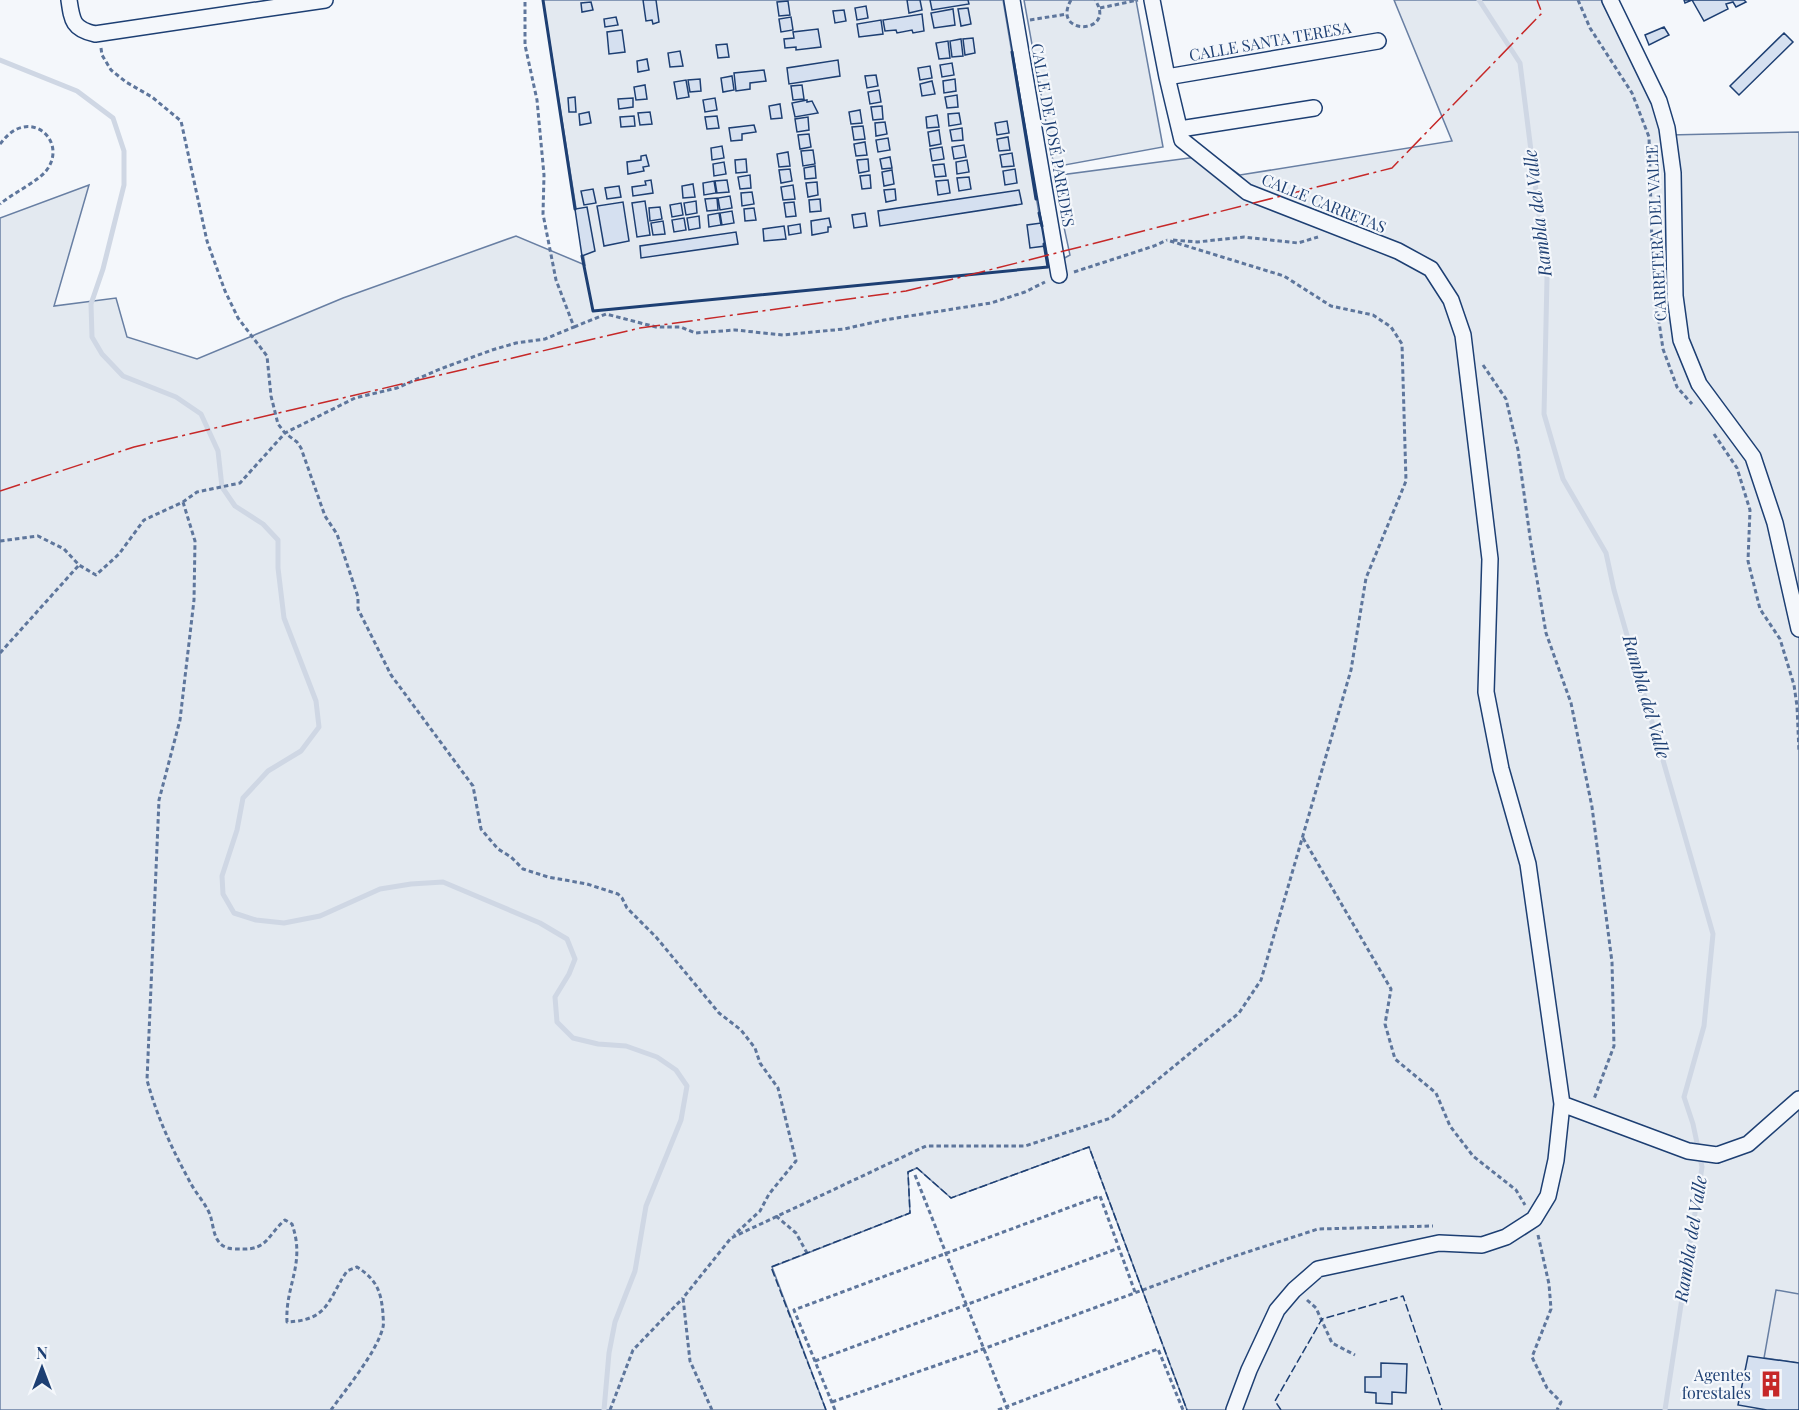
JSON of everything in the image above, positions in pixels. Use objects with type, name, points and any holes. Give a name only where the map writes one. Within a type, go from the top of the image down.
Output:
[{"type":"street","points":[[69,0],[71,15],[76,26],[82,31],[99,34],[298,2],[325,0]]},
{"type":"street","name":"CALLE DE JOSÉ PAREDES","points":[[1012,0],[1059,275]]},
{"type":"street","name":"CALLE CARRETAS","points":[[1152,0],[1182,140],[1247,192],[1398,251],[1431,269],[1451,300],[1463,335],[1490,559],[1486,692],[1501,769],[1528,864],[1562,1104],[1556,1160],[1548,1196],[1534,1219]]},
{"type":"street","name":"CARRETERA DEL VALLE","points":[[1610,0],[1659,102],[1667,128],[1673,173],[1676,296],[1681,340],[1699,384],[1753,457],[1775,523],[1799,628]]},
{"type":"street","name":"CALLE SANTA TERESA","points":[[1167,77],[1378,41]]},
{"type":"street","points":[[1180,129],[1314,108]]},
{"type":"street","points":[[1562,1104],[1688,1151],[1717,1155],[1748,1144],[1799,1099]]},
{"type":"street","points":[[1234,1410],[1249,1370],[1277,1310],[1294,1290],[1318,1269],[1439,1243],[1482,1245],[1506,1238],[1534,1219]]},
{"type":"path","points":[[525,0],[525,45],[537,100],[544,175],[543,214],[556,280],[573,327]]},
{"type":"path","points":[[1071,0],[1067,14],[1071,22],[1078,26],[1088,27],[1097,21],[1100,8],[1095,0]]},
{"type":"path","points":[[1100,8],[1140,0]]},
{"type":"path","points":[[1016,23],[1067,14]]},
{"type":"path","points":[[99,34],[102,55],[111,70],[152,97],[181,121],[207,241],[225,291],[238,318],[267,356],[278,424],[301,448],[325,516],[337,534],[358,597],[358,609],[391,675],[472,786],[481,829],[498,849],[511,857],[523,869],[618,894],[627,908],[656,937],[719,1013],[741,1030],[755,1048],[760,1063],[778,1089],[796,1161],[769,1194],[760,1211],[730,1238],[683,1298],[633,1350],[610,1410]]},
{"type":"path","points":[[0,144],[20,127],[33,128],[44,132],[51,140],[54,149],[47,169],[40,177],[13,193],[0,204]]},
{"type":"path","points":[[0,541],[39,536],[63,549],[79,565],[96,575],[119,554],[144,520],[183,502],[197,492],[240,483],[285,433],[355,398],[397,388],[492,350],[516,343],[545,339],[606,314],[656,327],[681,327],[695,333],[735,330],[783,335],[844,329],[884,320],[992,303],[1025,292],[1059,275],[1083,270],[1167,240],[1197,242],[1244,237],[1298,243],[1327,235],[1350,232]]},
{"type":"path","points":[[730,1238],[926,1146],[1025,1146],[1111,1118],[1239,1013],[1261,980],[1351,670],[1366,578],[1406,481],[1402,344],[1391,327],[1373,315],[1331,306],[1284,276],[1167,240]]},
{"type":"path","points":[[1482,363],[1506,399],[1518,450],[1546,633],[1571,703],[1592,807],[1612,962],[1614,1046],[1588,1114]]},
{"type":"path","points":[[183,502],[195,541],[194,600],[180,720],[159,800],[147,1080],[170,1145],[211,1217],[212,1227],[218,1241],[228,1248],[252,1249],[267,1242],[285,1220],[292,1224],[297,1246],[296,1274],[286,1307],[287,1322],[305,1321],[323,1310],[333,1298],[347,1271],[357,1267],[367,1273],[375,1283],[382,1296],[384,1325],[378,1340],[331,1410]]},
{"type":"path","points":[[0,653],[79,565]]},
{"type":"path","points":[[1303,836],[1391,988],[1385,1024],[1395,1059],[1436,1093],[1450,1126],[1473,1156],[1516,1190],[1534,1219],[1549,1284],[1551,1309],[1532,1357],[1547,1388],[1561,1402],[1557,1410]]},
{"type":"path","points":[[915,1175],[1007,1408]]},
{"type":"path","points":[[835,1410],[794,1310],[1100,1196],[1135,1292]]},
{"type":"path","points":[[776,1216],[796,1233],[807,1253]]},
{"type":"path","points":[[832,1402],[1233,1257],[1318,1229],[1437,1226]]},
{"type":"path","points":[[815,1361],[1119,1248]]},
{"type":"path","points":[[1294,1290],[1316,1308],[1332,1343],[1355,1355]]},
{"type":"path","points":[[683,1298],[690,1361],[712,1410]]},
{"type":"path","points":[[998,1410],[1158,1349],[1183,1410]]},
{"type":"shaded area","points":[[543,0],[1003,0],[1048,267],[1070,255],[1053,176],[1212,155],[1240,175],[1452,141],[1394,0],[1601,0],[1669,135],[1799,132],[1799,1410],[1187,1410],[1089,1147],[951,1198],[917,1168],[908,1172],[910,1213],[772,1267],[826,1410],[0,1410],[0,218],[89,185],[54,306],[116,298],[127,337],[197,359],[343,298],[516,236],[585,265]]},
{"type":"shaded area","points":[[1024,0],[1136,0],[1163,147],[1054,167]]},
{"type":"shaded area","points":[[1776,1290],[1799,1294],[1799,1363],[1764,1358]]},
{"type":"building","points":[[643,0],[656,0],[659,22],[653,24],[652,20],[646,21]]},
{"type":"building","points":[[907,0],[920,0],[922,10],[909,13]]},
{"type":"building","points":[[930,0],[968,0],[969,4],[932,10]]},
{"type":"building","points":[[1692,0],[1744,0],[1746,2],[1736,7],[1733,2],[1726,4],[1728,9],[1704,21]]},
{"type":"building","points":[[788,1],[790,15],[779,16],[777,2]]},
{"type":"building","points":[[591,2],[593,10],[582,12],[581,3]]},
{"type":"building","points":[[866,6],[868,18],[857,20],[855,8]]},
{"type":"building","points":[[968,8],[971,24],[961,26],[958,9]]},
{"type":"building","points":[[953,9],[955,25],[934,28],[931,13]]},
{"type":"building","points":[[844,10],[846,21],[835,23],[833,11]]},
{"type":"building","points":[[922,14],[924,31],[913,33],[912,30],[897,33],[896,30],[885,31],[883,20]]},
{"type":"building","points":[[616,17],[618,25],[605,27],[604,19]]},
{"type":"building","points":[[791,17],[793,30],[781,32],[779,19]]},
{"type":"building","points":[[881,20],[883,34],[859,37],[857,24]]},
{"type":"building","points":[[1664,27],[1669,35],[1649,45],[1645,35]]},
{"type":"building","points":[[818,29],[821,47],[796,50],[796,47],[785,48],[784,39],[794,38],[793,32]]},
{"type":"building","points":[[622,30],[625,52],[609,54],[607,32]]},
{"type":"building","points":[[1784,33],[1793,42],[1739,95],[1730,86]]},
{"type":"building","points":[[973,38],[975,53],[965,55],[963,39]]},
{"type":"building","points":[[961,39],[963,56],[952,57],[950,41]]},
{"type":"building","points":[[948,41],[950,58],[939,59],[936,43]]},
{"type":"building","points":[[727,44],[729,57],[718,58],[716,45]]},
{"type":"building","points":[[680,51],[683,66],[670,67],[668,53]]},
{"type":"building","points":[[647,59],[649,70],[638,72],[637,61]]},
{"type":"building","points":[[838,60],[840,76],[789,84],[787,68]]},
{"type":"building","points":[[952,63],[954,75],[942,77],[940,65]]},
{"type":"building","points":[[930,66],[932,78],[920,80],[918,68]]},
{"type":"building","points":[[764,70],[766,81],[750,83],[750,89],[736,91],[734,73]]},
{"type":"building","points":[[876,75],[878,86],[867,88],[865,76]]},
{"type":"building","points":[[732,76],[734,90],[723,92],[721,78]]},
{"type":"building","points":[[700,79],[701,91],[690,92],[688,80]]},
{"type":"building","points":[[955,79],[956,91],[944,93],[943,81]]},
{"type":"building","points":[[686,80],[689,97],[677,99],[674,82]]},
{"type":"building","points":[[932,81],[935,94],[922,96],[920,84]]},
{"type":"building","points":[[645,85],[647,99],[636,100],[634,87]]},
{"type":"building","points":[[802,85],[804,99],[793,100],[791,86]]},
{"type":"building","points":[[879,90],[881,102],[870,104],[868,92]]},
{"type":"building","points":[[957,95],[958,107],[947,108],[945,97]]},
{"type":"building","points":[[575,97],[576,112],[569,112],[568,98]]},
{"type":"building","points":[[633,98],[633,107],[619,109],[618,99]]},
{"type":"building","points":[[715,98],[717,110],[705,112],[703,100]]},
{"type":"building","points":[[807,100],[807,102],[812,101],[818,113],[795,117],[792,103]]},
{"type":"building","points":[[780,104],[782,118],[771,119],[769,106]]},
{"type":"building","points":[[882,106],[883,119],[873,120],[871,107]]},
{"type":"building","points":[[860,110],[862,123],[851,124],[849,112]]},
{"type":"building","points":[[589,112],[591,123],[580,125],[579,114]]},
{"type":"building","points":[[650,112],[652,124],[640,125],[638,113]]},
{"type":"building","points":[[959,113],[961,124],[949,126],[948,114]]},
{"type":"building","points":[[937,115],[939,127],[927,128],[926,117]]},
{"type":"building","points":[[634,116],[635,126],[621,127],[620,117]]},
{"type":"building","points":[[717,116],[719,128],[707,129],[705,117]]},
{"type":"building","points":[[808,117],[809,130],[797,132],[795,119]]},
{"type":"building","points":[[1007,121],[1009,133],[997,135],[995,123]]},
{"type":"building","points":[[885,122],[887,134],[876,136],[875,123]]},
{"type":"building","points":[[754,125],[756,132],[742,134],[742,140],[731,141],[729,128]]},
{"type":"building","points":[[863,126],[865,139],[854,140],[852,127]]},
{"type":"building","points":[[962,128],[963,140],[952,141],[950,130]]},
{"type":"building","points":[[939,130],[941,144],[930,146],[928,132]]},
{"type":"building","points":[[809,134],[811,147],[800,149],[798,135]]},
{"type":"building","points":[[1008,137],[1010,150],[999,151],[997,139]]},
{"type":"building","points":[[888,138],[890,150],[878,152],[876,140]]},
{"type":"building","points":[[865,142],[867,155],[856,156],[854,144]]},
{"type":"building","points":[[964,145],[966,157],[954,159],[952,147]]},
{"type":"building","points":[[722,146],[724,158],[712,160],[711,148]]},
{"type":"building","points":[[942,147],[944,159],[932,161],[930,149]]},
{"type":"building","points":[[813,150],[815,164],[803,166],[801,151]]},
{"type":"building","points":[[788,152],[790,166],[779,167],[777,154]]},
{"type":"building","points":[[1012,153],[1014,166],[1002,167],[1000,155]]},
{"type":"building","points":[[646,155],[649,166],[643,167],[644,171],[628,174],[627,162],[641,160],[641,156]]},
{"type":"building","points":[[890,157],[892,168],[882,169],[880,159]]},
{"type":"building","points":[[746,159],[747,172],[736,173],[735,160]]},
{"type":"building","points":[[868,159],[869,171],[859,173],[857,160]]},
{"type":"building","points":[[967,160],[969,172],[957,174],[956,162]]},
{"type":"building","points":[[724,162],[726,174],[714,176],[713,164]]},
{"type":"building","points":[[944,164],[946,176],[935,177],[933,165]]},
{"type":"building","points":[[815,166],[816,178],[805,179],[804,168]]},
{"type":"building","points":[[790,169],[792,181],[781,183],[779,170]]},
{"type":"building","points":[[1015,169],[1017,183],[1005,185],[1003,171]]},
{"type":"building","points":[[892,170],[894,184],[884,186],[882,172]]},
{"type":"building","points":[[750,175],[751,188],[740,189],[738,177]]},
{"type":"building","points":[[870,175],[871,188],[862,189],[860,176]]},
{"type":"building","points":[[969,177],[971,189],[959,191],[957,178]]},
{"type":"building","points":[[651,180],[653,193],[633,196],[632,187],[646,185],[645,181]]},
{"type":"building","points":[[727,180],[729,192],[717,193],[715,181]]},
{"type":"building","points":[[948,180],[950,193],[938,195],[936,181]]},
{"type":"building","points":[[714,181],[716,193],[704,195],[703,183]]},
{"type":"building","points":[[817,182],[818,195],[808,197],[806,183]]},
{"type":"building","points":[[693,184],[695,197],[683,198],[682,186]]},
{"type":"building","points":[[793,185],[795,199],[783,200],[781,187]]},
{"type":"building","points":[[619,186],[621,197],[607,199],[605,188]]},
{"type":"building","points":[[593,189],[596,203],[584,205],[581,191]]},
{"type":"building","points":[[895,189],[896,200],[886,202],[884,190]]},
{"type":"building","points":[[1019,190],[1022,204],[880,226],[878,211]]},
{"type":"building","points":[[752,192],[754,204],[742,206],[741,193]]},
{"type":"building","points":[[730,196],[732,208],[720,210],[718,198]]},
{"type":"building","points":[[717,198],[718,210],[707,211],[705,199]]},
{"type":"building","points":[[820,199],[821,211],[810,212],[809,200]]},
{"type":"building","points":[[645,201],[650,235],[637,237],[632,203]]},
{"type":"building","points":[[696,201],[697,213],[686,215],[684,203]]},
{"type":"building","points":[[623,202],[629,241],[604,246],[597,206]]},
{"type":"building","points":[[794,202],[796,216],[786,217],[784,203]]},
{"type":"building","points":[[681,203],[683,215],[672,217],[670,205]]},
{"type":"building","points":[[587,207],[595,251],[582,256],[575,209]]},
{"type":"building","points":[[660,207],[662,219],[650,221],[649,208]]},
{"type":"building","points":[[754,208],[756,220],[745,221],[744,209]]},
{"type":"building","points":[[732,211],[734,223],[722,225],[720,213]]},
{"type":"building","points":[[719,213],[721,225],[709,227],[708,215]]},
{"type":"building","points":[[865,213],[867,226],[854,228],[852,215]]},
{"type":"building","points":[[699,216],[700,228],[689,230],[687,218]]},
{"type":"building","points":[[684,218],[686,230],[674,232],[672,220]]},
{"type":"building","points":[[829,218],[831,227],[828,227],[828,232],[812,235],[811,221]]},
{"type":"building","points":[[663,221],[665,234],[653,235],[651,223]]},
{"type":"building","points":[[1041,223],[1045,246],[1030,248],[1027,225]]},
{"type":"building","points":[[800,224],[801,233],[789,235],[788,226]]},
{"type":"building","points":[[784,226],[786,239],[764,241],[763,229]]},
{"type":"building","points":[[736,232],[738,244],[641,258],[640,246]]},
{"type":"building","name":"Agentes forestales","points":[[1748,1356],[1799,1363],[1799,1410],[1767,1410],[1738,1405]]},
{"type":"building","points":[[1381,1363],[1407,1364],[1406,1393],[1392,1392],[1392,1404],[1376,1403],[1376,1393],[1365,1392],[1365,1377],[1381,1377]]},
{"type":"waterway","name":"Rambla del Valle","points":[[1479,0],[1520,63],[1547,278],[1544,414],[1563,479],[1606,553],[1614,590],[1713,934],[1704,1026],[1684,1097],[1693,1124],[1702,1167],[1665,1410]]},
{"type":"waterway","points":[[0,60],[77,91],[113,118],[124,151],[124,185],[103,269],[91,304],[92,337],[102,354],[123,376],[176,397],[201,414],[218,451],[222,487],[235,506],[263,524],[278,540],[278,568],[284,618],[316,701],[319,727],[301,751],[268,771],[243,798],[237,830],[222,876],[223,894],[234,913],[256,920],[284,923],[320,916],[380,889],[443,882],[540,923],[567,939],[575,959],[555,997],[557,1022],[573,1038],[598,1044],[626,1046],[657,1057],[676,1070],[687,1086],[681,1120],[646,1206],[635,1271],[615,1322],[609,1353],[604,1410]]},
{"type":"fence","points":[[826,1410],[771,1267],[910,1213],[908,1172],[917,1168],[951,1198],[1089,1147],[1187,1410]]},
{"type":"fence","points":[[1281,1410],[1275,1401],[1322,1319],[1403,1296],[1442,1410]]},
{"type":"wall","points":[[543,0],[575,209]]},
{"type":"wall","points":[[1012,52],[1036,199]]},
{"type":"wall","points":[[1039,213],[1042,226]]},
{"type":"wall","points":[[582,256],[593,311],[1048,267],[1044,244]]},
{"type":"power","points":[[0,491],[134,447],[640,328],[906,291],[1392,168],[1542,13],[1537,0]]},
{"type":"place","name":"Agentes forestales","points":[[1771,1384]]}]
